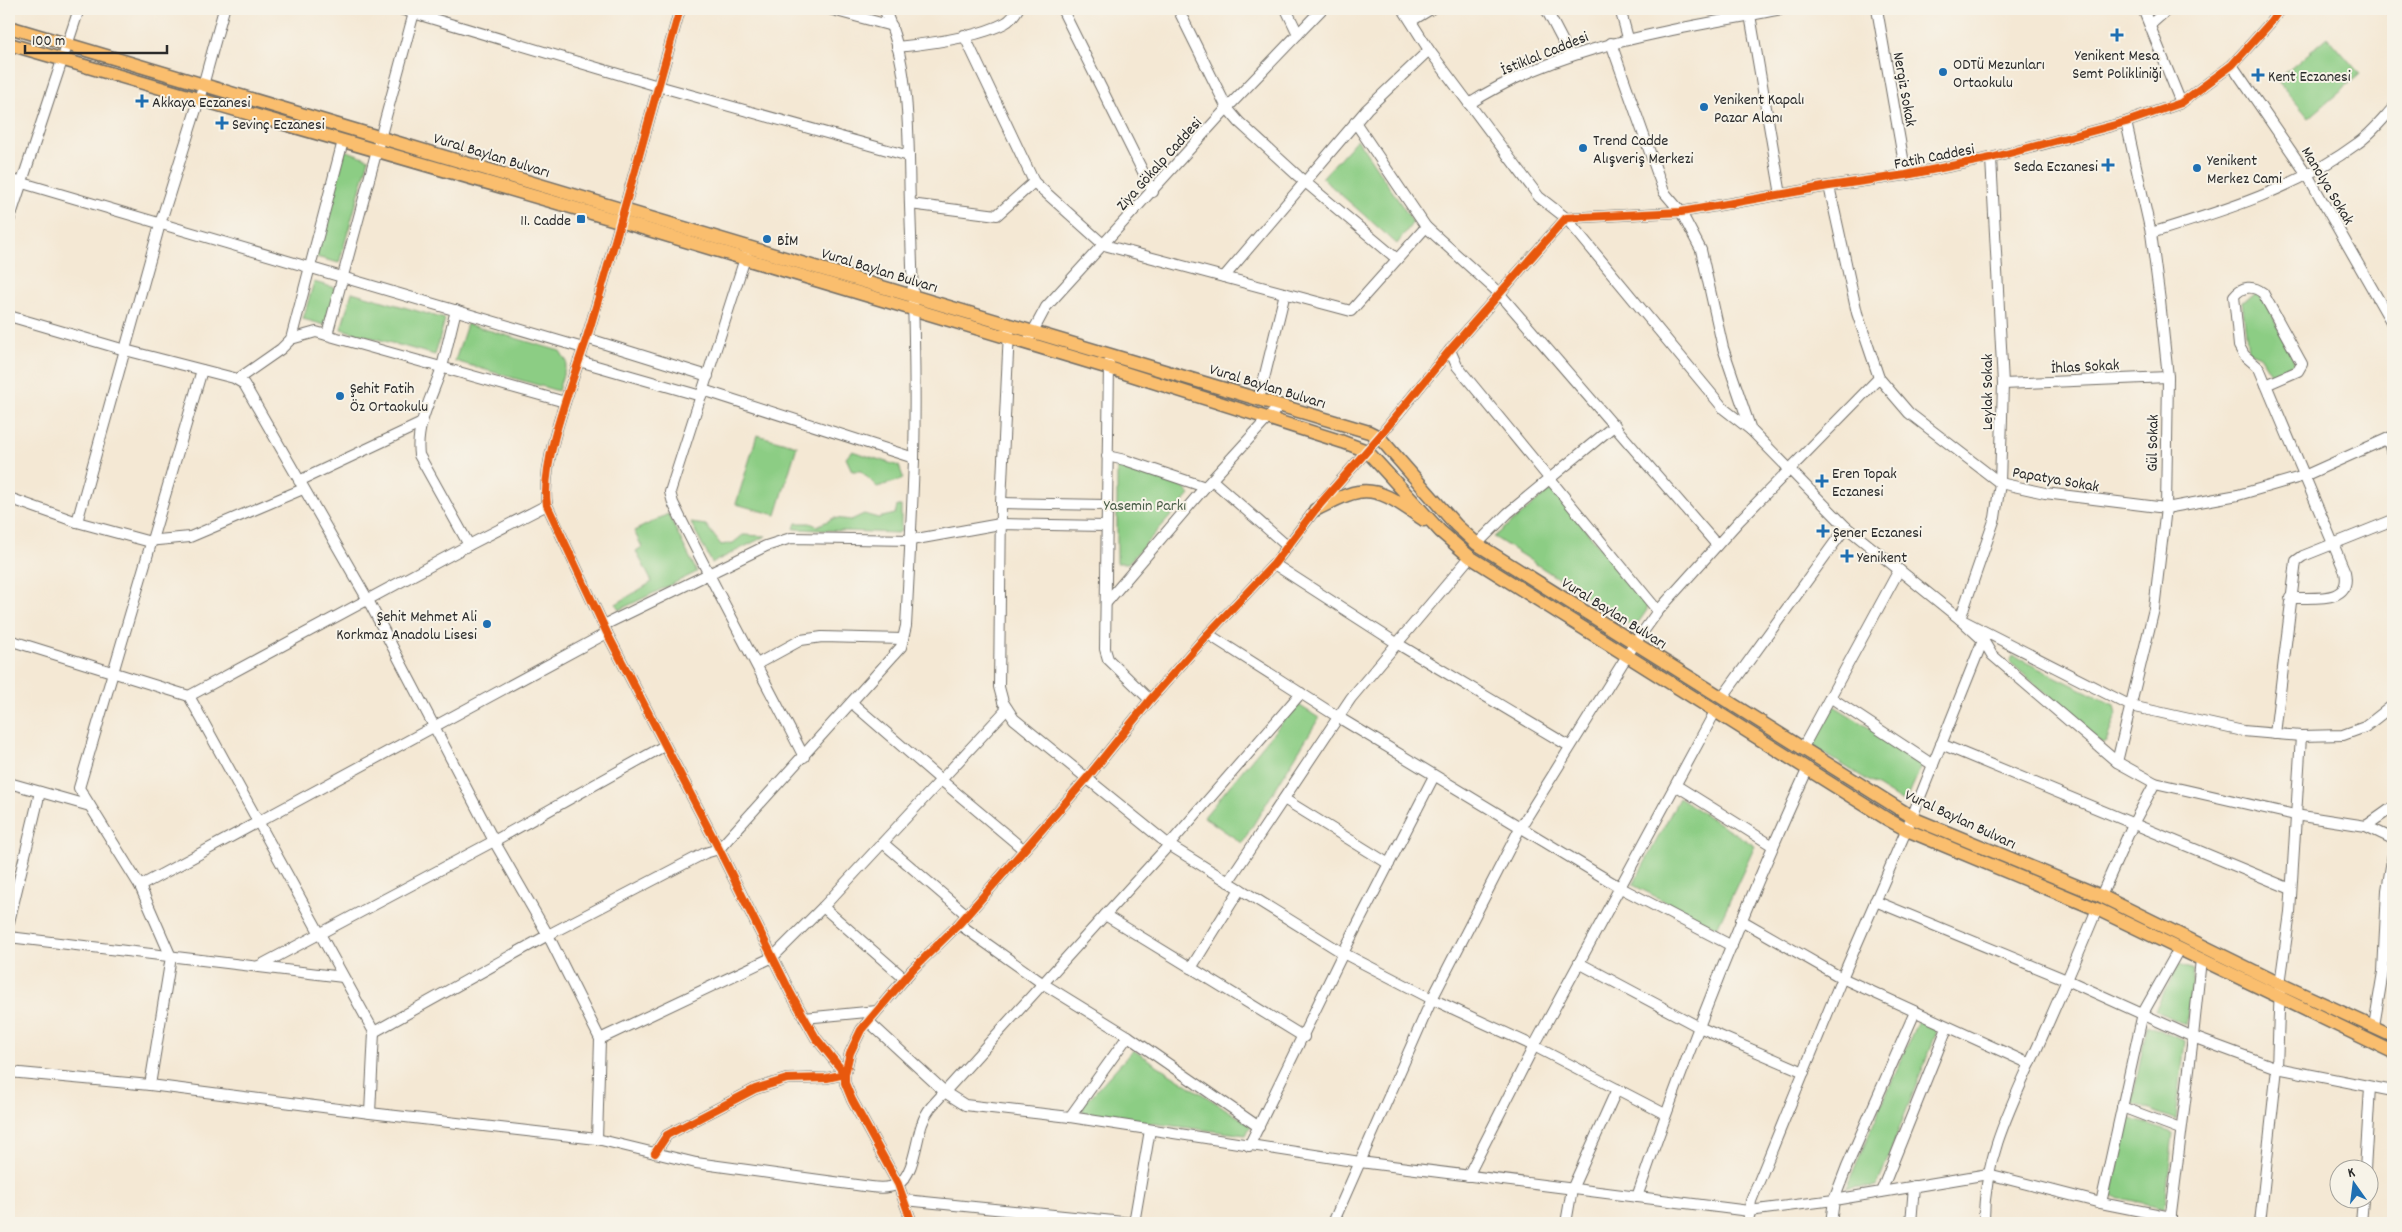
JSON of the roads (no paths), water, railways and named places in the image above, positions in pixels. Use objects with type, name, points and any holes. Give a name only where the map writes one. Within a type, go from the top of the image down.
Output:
[{"type":"main road","points":[[2388,9],[2393,13]]},
{"type":"main road","name":"Vural Baylan Bulvarı","points":[[9,27],[381,138],[621,215],[747,253],[913,302],[1010,325],[1369,432],[1379,438],[1456,525],[1477,544],[1912,817],[2101,896],[2280,984],[2393,1036]]},
{"type":"main road","name":"Vural Baylan Bulvarı","points":[[9,44],[377,151],[621,215]]},
{"type":"main road","name":"Vural Baylan Bulvarı","points":[[913,302],[1009,339],[1268,418],[1366,451],[1440,531],[1470,557],[1907,830],[2097,909],[2393,1052]]},
{"type":"main road","points":[[1315,510],[1359,491],[1374,493],[1390,498],[1440,531]]},
{"type":"street","points":[[9,221],[20,182],[79,9]]},
{"type":"street","points":[[77,522],[160,224],[199,100],[224,9]]},
{"type":"street","points":[[400,9],[414,11],[658,86],[909,156]]},
{"type":"street","points":[[680,9],[566,402],[544,489],[547,505],[605,629],[664,746],[719,849],[804,1018],[826,1052],[845,1074]]},
{"type":"street","points":[[829,9],[892,26]]},
{"type":"street","points":[[374,1032],[548,935],[704,853],[719,849],[804,757],[901,647],[906,626],[914,458],[913,302],[909,156],[902,64],[892,26],[884,9]]},
{"type":"street","points":[[897,46],[934,43],[1006,23],[1018,9]]},
{"type":"street","points":[[1062,9],[1153,192]]},
{"type":"street","points":[[1178,9],[1227,108],[1239,122],[1304,181],[1397,259]]},
{"type":"street","points":[[1286,9],[1298,34]]},
{"type":"street","name":"Ziya Gökalp Caddesi","points":[[1027,344],[1046,307],[1153,192],[1227,108],[1322,9]]},
{"type":"street","points":[[1403,9],[1429,50],[1539,197],[1566,218],[1724,409],[1751,430],[1846,527],[1960,619],[1983,640],[1992,655],[2117,762],[2155,783],[2295,815],[2366,826],[2393,839]]},
{"type":"street","points":[[1411,21],[1431,9]]},
{"type":"street","points":[[1546,9],[1570,55]]},
{"type":"street","points":[[1620,9],[1628,38]]},
{"type":"street","name":"İstiklal Caddesi","points":[[1469,104],[1492,89],[1570,55],[1628,38],[1750,12],[1781,9]]},
{"type":"street","name":"Nergiz Sokak","points":[[1877,9],[1906,175]]},
{"type":"street","points":[[2143,9],[2181,102]]},
{"type":"street","points":[[2150,25],[2168,9]]},
{"type":"street","name":"Fatih Caddesi","points":[[1566,218],[1681,212],[1829,186],[1906,175],[1991,158],[2126,122],[2181,102],[2232,65],[2270,23],[2280,9]]},
{"type":"street","name":"Fatih Caddesi","points":[[2270,23],[2287,9]]},
{"type":"street","points":[[327,335],[414,11]]},
{"type":"street","points":[[1750,12],[1781,195]]},
{"type":"street","points":[[964,35],[1034,182],[1104,245],[1351,311],[1426,227]]},
{"type":"street","points":[[1611,43],[1664,192],[1681,212],[1701,250],[1723,348],[1751,430]]},
{"type":"street","points":[[1224,277],[1355,122],[1429,50]]},
{"type":"street","name":"Manolya Sokak","points":[[2232,65],[2308,176],[2393,326]]},
{"type":"street","points":[[2151,233],[2225,211],[2308,176],[2359,142],[2393,108]]},
{"type":"street","points":[[1355,122],[1426,227],[1500,293],[1717,545]]},
{"type":"street","name":"Gül Sokak","points":[[2117,762],[2154,609],[2166,508],[2168,377],[2151,233],[2126,122]]},
{"type":"street","points":[[291,339],[343,141]]},
{"type":"street","name":"Leylak Sokak","points":[[1960,619],[1995,518],[2000,483],[2003,384],[1991,158]]},
{"type":"street","points":[[9,179],[456,310],[708,376]]},
{"type":"street","points":[[910,204],[997,215],[1034,182]]},
{"type":"street","name":"Papatya Sokak","points":[[1829,186],[1857,313],[1880,378],[1910,412],[2000,483],[2045,493],[2166,508],[2238,495],[2304,476],[2391,438]]},
{"type":"street","points":[[912,1223],[898,1184],[848,1092],[845,1074],[855,1041],[868,1021],[905,979],[967,916],[1087,778],[1150,700],[1208,634],[1274,564],[1315,510],[1379,438],[1450,350],[1566,218]]},
{"type":"street","points":[[747,253],[670,492],[673,503],[708,574],[757,664],[804,757]]},
{"type":"street","points":[[2266,385],[2298,371],[2302,364],[2263,293],[2254,288],[2245,288],[2234,296],[2240,346],[2244,355],[2258,366],[2304,476],[2346,572],[2348,582],[2345,590],[2339,595],[2290,598]]},
{"type":"street","points":[[1259,399],[1285,293]]},
{"type":"street","points":[[456,310],[442,366],[422,423],[418,443],[419,455],[469,544]]},
{"type":"street","points":[[9,316],[125,350],[238,379],[244,384],[368,600],[494,840],[548,935],[600,1039],[597,1139]]},
{"type":"street","points":[[1010,325],[1000,524],[999,687],[1014,719],[1170,845],[1343,953],[1432,999],[1534,1046],[1666,1114]]},
{"type":"street","points":[[238,379],[281,349],[291,339],[316,332],[566,402]]},
{"type":"street","points":[[1450,350],[1457,366],[1658,611]]},
{"type":"street","points":[[1109,354],[1105,526],[1105,649],[1108,658],[1150,700]]},
{"type":"street","points":[[579,361],[702,393],[914,458]]},
{"type":"street","points":[[150,1085],[171,957],[140,886],[78,788],[202,370]]},
{"type":"street","name":"İhlas Sokak","points":[[2003,384],[2168,377]]},
{"type":"street","points":[[1333,1223],[1432,999],[1520,828],[1627,655],[1658,611],[1717,545],[1880,378]]},
{"type":"street","points":[[1106,603],[1208,483],[1280,405]]},
{"type":"street","points":[[9,498],[77,522],[151,541],[190,537],[301,485],[422,423]]},
{"type":"street","points":[[1477,544],[1508,513],[1615,425]]},
{"type":"street","points":[[2391,438],[2393,457]]},
{"type":"street","points":[[1107,456],[1208,483],[1287,546]]},
{"type":"street","points":[[1001,503],[1106,505]]},
{"type":"street","points":[[189,696],[469,544],[547,505]]},
{"type":"street","points":[[2275,734],[2296,561],[2303,556],[2393,520]]},
{"type":"street","points":[[140,886],[435,727],[605,629],[708,574],[766,546],[790,538],[911,540],[1000,524],[1105,526]]},
{"type":"street","points":[[1722,698],[1846,527]]},
{"type":"street","points":[[1228,882],[1351,698],[1470,557]]},
{"type":"street","points":[[1274,564],[1398,644],[1569,746]]},
{"type":"street","points":[[1802,749],[1899,570]]},
{"type":"street","points":[[1960,619],[2132,706],[2243,731],[2301,736],[2343,735],[2365,727],[2393,705]]},
{"type":"street","points":[[1208,634],[1338,717],[1520,828],[1621,888],[1732,946]]},
{"type":"street","points":[[757,664],[801,640],[822,637],[903,639]]},
{"type":"street","points":[[9,640],[189,696],[318,934],[374,1032],[370,1113]]},
{"type":"street","points":[[1748,1223],[1751,1201],[1842,978],[1907,830],[1983,640]]},
{"type":"street","points":[[9,1072],[150,1085],[597,1139],[696,1162],[871,1187],[898,1184],[910,1168],[926,1114],[1042,983],[1170,845],[1301,693]]},
{"type":"street","points":[[1830,697],[1933,765]]},
{"type":"street","points":[[852,703],[1024,849]]},
{"type":"street","points":[[600,1039],[773,957],[823,907],[1008,709]]},
{"type":"street","points":[[1468,1176],[1534,1046],[1677,786],[1716,710]]},
{"type":"street","points":[[2260,1223],[2277,1068],[2280,984],[2291,890],[2301,736]]},
{"type":"street","points":[[1941,744],[2291,890]]},
{"type":"street","points":[[259,966],[664,746]]},
{"type":"street","points":[[1637,1197],[1666,1114],[1741,920],[1808,768]]},
{"type":"street","points":[[1250,1146],[1343,953],[1434,776]]},
{"type":"street","points":[[9,783],[90,806]]},
{"type":"street","points":[[2101,896],[2133,824],[2155,783]]},
{"type":"street","points":[[1677,786],[1773,846]]},
{"type":"street","points":[[9,921],[40,792]]},
{"type":"street","points":[[1284,800],[1389,864]]},
{"type":"street","points":[[2366,826],[2393,807]]},
{"type":"street","points":[[883,843],[967,916]]},
{"type":"street","points":[[2374,1026],[2389,930],[2387,890],[2393,854]]},
{"type":"street","points":[[1191,968],[1240,889]]},
{"type":"street","points":[[1875,901],[2067,980],[2194,1037],[2277,1068],[2393,1091]]},
{"type":"street","points":[[823,907],[905,979]]},
{"type":"street","points":[[1984,1223],[1984,1198],[1988,1174],[2004,1122],[2097,909]]},
{"type":"street","points":[[1106,915],[1304,1037]]},
{"type":"street","points":[[1741,920],[1842,978],[2030,1064]]},
{"type":"street","points":[[959,924],[1042,983],[1128,1036],[1259,1128]]},
{"type":"street","points":[[9,937],[259,966],[343,978]]},
{"type":"street","points":[[2101,1203],[2144,1013],[2180,948]]},
{"type":"street","points":[[868,1021],[946,1093],[965,1105],[1070,1117],[1360,1162],[1749,1211],[1834,1200],[1988,1174],[2170,1220],[2180,1129],[2194,1037],[2200,959]]},
{"type":"street","points":[[1579,963],[1699,1027],[1804,1072]]},
{"type":"street","points":[[804,1018],[877,1011]]},
{"type":"street","points":[[1831,1223],[1834,1200],[1915,1012]]},
{"type":"street","points":[[1881,1192],[1948,1028]]},
{"type":"street","points":[[1070,1117],[1128,1036]]},
{"type":"street","points":[[655,1153],[667,1135],[756,1089],[787,1080],[827,1078],[845,1074]]},
{"type":"street","points":[[2366,1160],[2370,1087]]},
{"type":"street","points":[[1566,1223],[1572,1189],[1617,1088]]},
{"type":"street","points":[[2122,1107],[2180,1129]]},
{"type":"street","points":[[905,1200],[1133,1223],[1150,1130]]},
{"type":"street","points":[[1911,1223],[1914,1186]]},
{"type":"street","points":[[2361,1223],[2362,1210]]},
{"type":"place","name":"Yenikent Mesa Semt Polikliniği","points":[[2117,35]]},
{"type":"place","name":"ODTÜ Mezunları Ortaokulu","points":[[1943,72]]},
{"type":"place","name":"Kent Eczanesi","points":[[2258,75]]},
{"type":"place","name":"Akkaya Eczanesi","points":[[142,101]]},
{"type":"place","name":"Yenikent Kapalı Pazar Alanı","points":[[1704,107]]},
{"type":"place","name":"Sevinç Eczanesi","points":[[222,123]]},
{"type":"place","name":"Trend Cadde Alışveriş Merkezi","points":[[1583,148]]},
{"type":"place","name":"Seda Eczanesi","points":[[2108,165]]},
{"type":"place","name":"Yenikent Merkez Cami","points":[[2197,168]]},
{"type":"place","name":"11. Cadde","points":[[581,219]]},
{"type":"place","name":"BİM","points":[[767,239]]},
{"type":"place","name":"Şehit Fatih Öz Ortaokulu","points":[[340,396]]},
{"type":"place","name":"Eren Topak Eczanesi","points":[[1822,481]]},
{"type":"place","name":"Şener Eczanesi","points":[[1823,531]]},
{"type":"place","name":"Yenikent","points":[[1847,556]]},
{"type":"place","name":"Şehit Mehmet Ali Korkmaz Anadolu Lisesi","points":[[487,624]]},
{"type":"park label","name":"Yasemin Parkı","points":[[1145,504]]}]
